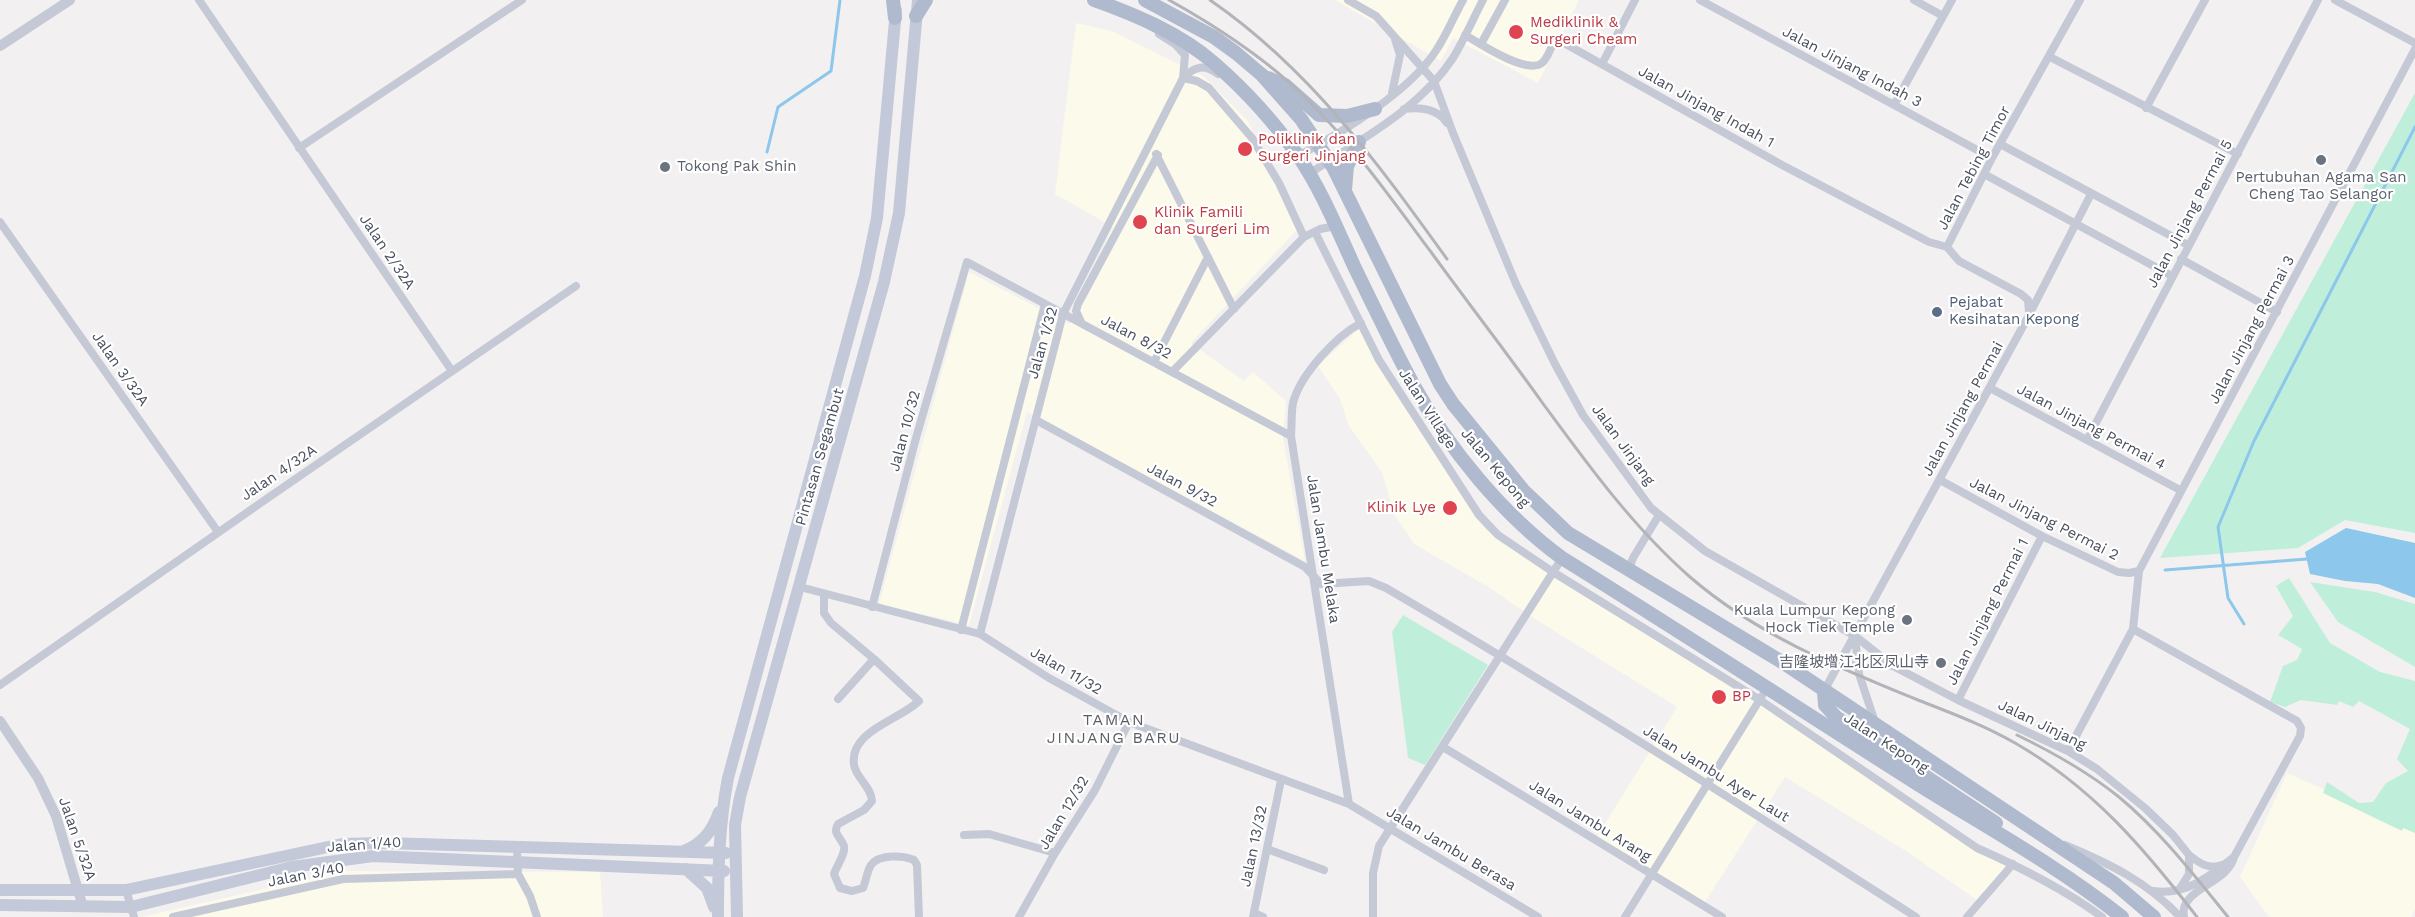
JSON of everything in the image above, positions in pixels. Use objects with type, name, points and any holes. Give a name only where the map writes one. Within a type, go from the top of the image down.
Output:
[{"type":"main road","points":[[893,0],[895,18]]},
{"type":"main road","name":"Pintasan Segambut","points":[[717,917],[723,803],[865,276],[877,218],[898,0]]},
{"type":"main road","name":"Pintasan Segambut","points":[[736,917],[734,853],[735,825],[740,797],[884,282],[899,213],[918,0]]},
{"type":"main road","points":[[916,16],[926,0]]},
{"type":"main road","name":"Jalan Kepong","points":[[1145,0],[1214,37],[1262,75],[1301,119],[1329,161],[1440,384],[1467,424],[1551,519],[1568,533],[1782,662],[2049,838],[2114,883],[2154,917]]},
{"type":"main road","name":"Jalan Kepong","points":[[1096,1],[1129,13],[1172,34],[1213,62],[1243,90],[1298,156],[1336,226],[1413,385],[1437,423],[1500,504],[1541,543],[1967,815],[2027,850],[2083,887],[2122,917]]},
{"type":"main road","points":[[1262,75],[1285,86],[1319,115],[1347,116],[1375,109]]},
{"type":"main road","points":[[1345,192],[1347,166],[1359,142]]},
{"type":"main road","points":[[764,648],[775,626],[788,588],[793,585],[800,587]]},
{"type":"main road","points":[[1824,691],[1825,705],[1836,717],[1996,822],[2027,850]]},
{"type":"main road","points":[[682,852],[694,848],[706,837],[723,803]]},
{"type":"main road","name":"Jalan 1/40","points":[[0,890],[126,890],[342,844],[383,843],[734,853]]},
{"type":"main road","name":"Jalan 1/40","points":[[0,905],[83,907],[133,912],[292,867],[345,859],[410,856],[518,868],[734,871]]},
{"type":"main road","points":[[686,869],[707,888],[714,902],[717,917]]},
{"type":"street","points":[[0,46],[70,0]]},
{"type":"street","name":"Jalan 2/32A","points":[[199,0],[452,372]]},
{"type":"street","points":[[299,148],[522,0]]},
{"type":"street","name":"Jalan Jinjang","points":[[1348,0],[1376,16],[1434,81],[1453,133],[1516,284],[1555,364],[1583,415],[1651,508],[1705,551],[1855,636],[1893,666],[1958,700],[2068,751],[2121,787],[2173,835],[2189,855]]},
{"type":"street","points":[[1298,156],[1375,109],[1423,67],[1436,51],[1463,0]]},
{"type":"street","points":[[1309,174],[1359,142],[1404,109],[1434,81],[1452,58],[1483,0]]},
{"type":"street","points":[[1481,44],[1505,0]]},
{"type":"street","points":[[1602,64],[1635,0]]},
{"type":"street","name":"Jalan Jinjang Indah 3","points":[[1700,0],[1992,158]]},
{"type":"street","points":[[1914,0],[1944,16]]},
{"type":"street","points":[[1894,105],[1952,0]]},
{"type":"street","name":"Jalan Tebing Timor","points":[[2028,317],[2028,300],[1959,261],[1947,247],[1992,158],[2080,0]]},
{"type":"street","points":[[2146,108],[2205,0]]},
{"type":"street","name":"Jalan Jinjang Permai 5","points":[[2087,440],[2318,0]]},
{"type":"street","points":[[2335,0],[2415,43]]},
{"type":"street","points":[[1096,1],[1182,50],[1186,60],[1183,78]]},
{"type":"street","name":"Jalan Jinjang","points":[[1389,29],[1401,54],[1396,83],[1391,96]]},
{"type":"street","name":"Jalan Jinjang Indah 1","points":[[1465,35],[1524,66],[1536,66],[1544,61],[1555,38],[1782,165],[1929,242],[1947,247]]},
{"type":"street","name":"Jalan Jinjang Permai 3","points":[[2068,751],[2133,629],[2139,571],[2415,49]]},
{"type":"street","points":[[2050,57],[2238,154]]},
{"type":"street","points":[[1183,78],[1192,69],[1203,67],[1211,69],[1243,90]]},
{"type":"street","points":[[1183,78],[1197,81],[1209,88],[1252,138],[1279,183],[1304,237]]},
{"type":"street","name":"Jalan 1/32","points":[[980,634],[1063,314],[1183,78]]},
{"type":"street","name":"Jalan Jinjang","points":[[1404,109],[1428,109],[1442,116],[1453,133]]},
{"type":"street","points":[[2000,144],[2188,245]]},
{"type":"street","points":[[1148,147],[1158,155],[1234,309]]},
{"type":"street","points":[[1081,323],[1076,311],[1078,304],[1158,155]]},
{"type":"street","points":[[1984,174],[2172,276]]},
{"type":"street","name":"Jalan Jinjang Permai","points":[[1824,691],[1990,388],[2091,194]]},
{"type":"street","name":"Jalan 3/32A","points":[[0,222],[218,532]]},
{"type":"street","points":[[1172,372],[1304,237],[1336,226]]},
{"type":"street","name":"Jalan Village","points":[[1315,232],[1379,360],[1479,515],[1498,535],[1553,572]]},
{"type":"street","points":[[1154,362],[1208,257]]},
{"type":"street","points":[[2181,259],[2277,312]]},
{"type":"street","name":"Jalan 8/32","points":[[967,262],[1292,436]]},
{"type":"street","name":"Jalan 10/32","points":[[872,607],[916,438],[967,262]]},
{"type":"street","name":"Jalan 4/32A","points":[[0,685],[576,286]]},
{"type":"street","points":[[961,630],[1045,304]]},
{"type":"street","name":"Jalan Jambu Melaka","points":[[1349,804],[1312,577],[1292,436],[1293,405],[1299,387],[1320,358],[1353,327],[1361,323]]},
{"type":"street","name":"Jalan Jinjang Permai 4","points":[[1990,388],[2180,490]]},
{"type":"street","name":"Jalan 9/32","points":[[1036,420],[1305,567],[1312,577]]},
{"type":"street","name":"Jalan Jinjang Permai 2","points":[[1940,480],[2042,536],[2118,572],[2139,571]]},
{"type":"street","points":[[1635,574],[1630,566],[1633,558],[1659,515]]},
{"type":"street","name":"Jalan Jinjang Permai 1","points":[[1958,700],[2042,536]]},
{"type":"street","points":[[1373,917],[1375,858],[1390,827],[1562,558]]},
{"type":"street","points":[[1553,572],[1760,700],[1977,848],[2013,864],[2082,902],[2102,917]]},
{"type":"street","name":"Jalan Jambu Ayer Laut","points":[[1312,577],[1321,584],[1369,581],[1386,588],[1501,655],[1916,917]]},
{"type":"street","name":"Jalan 11/32","points":[[800,587],[980,634],[1049,678],[1129,722],[1349,804]]},
{"type":"street","points":[[824,594],[824,613],[831,623],[919,700],[908,711],[865,735],[857,744],[854,752],[854,768],[871,793],[872,801],[864,810],[838,824],[835,828],[844,846],[844,852],[834,874],[840,888],[852,891],[863,888],[871,865],[876,861],[890,856],[914,860],[917,865],[919,917]]},
{"type":"street","points":[[2133,629],[2297,721],[2301,728],[2300,736],[2232,866],[2221,877],[2189,898],[2182,917]]},
{"type":"street","points":[[1855,636],[1856,662],[1876,726]]},
{"type":"street","points":[[838,699],[874,659]]},
{"type":"street","name":"Jalan Jinjang","points":[[1856,662],[1893,666]]},
{"type":"street","points":[[1625,917],[1767,686]]},
{"type":"street","name":"Jalan 5/32A","points":[[0,721],[38,778],[56,816],[83,907]]},
{"type":"street","name":"Jalan 12/32","points":[[1019,917],[1055,853],[1095,790],[1129,722]]},
{"type":"street","name":"Jalan Jambu Arang","points":[[1443,747],[1722,917]]},
{"type":"street","name":"Jalan 13/32","points":[[1254,915],[1281,780]]},
{"type":"street","name":"Jalan Jambu Berasa","points":[[1349,804],[1538,917]]},
{"type":"street","points":[[964,835],[985,833],[1055,853]]},
{"type":"street","points":[[2049,838],[2109,864],[2153,891],[2182,917]]},
{"type":"street","points":[[517,848],[518,868],[537,917]]},
{"type":"street","points":[[1267,849],[1324,870]]},
{"type":"street","points":[[2189,855],[2207,866],[2216,867],[2227,863]]},
{"type":"street","points":[[2179,891],[2189,874],[2189,855]]},
{"type":"street","points":[[2153,891],[2165,893],[2179,891],[2209,876],[2235,857]]},
{"type":"street","points":[[1967,917],[2013,864]]},
{"type":"street","name":"Jalan 3/40","points":[[173,917],[343,879],[518,868]]},
{"type":"street","points":[[126,890],[133,912]]},
{"type":"street","points":[[1254,915],[1263,917]]},
{"type":"shaded area","points":[[1335,0],[1579,0],[1538,83],[1453,38],[1441,61]]},
{"type":"shaded area","points":[[1076,23],[1112,31],[1203,76],[1248,121],[1297,230],[1191,343],[1244,381],[1253,372],[1286,401],[1283,438],[1305,561],[1027,412],[969,625],[879,604],[969,272],[1069,324],[1113,227],[1055,194]]},
{"type":"shaded area","points":[[1360,328],[1376,363],[1476,518],[1487,531],[1558,580],[1762,706],[1975,850],[2006,866],[1977,900],[1906,851],[1785,777],[1705,902],[1597,837],[1677,707],[1532,617],[1490,588],[1414,544],[1394,514],[1382,472],[1349,426],[1340,399],[1318,366]]},
{"type":"shaded area","points":[[2287,773],[2415,829],[2415,910],[2411,917],[2269,917],[2240,877]]},
{"type":"shaded area","points":[[343,871],[600,872],[603,917],[141,917]]},
{"type":"green space","points":[[2415,93],[2415,533],[2345,520],[2298,548],[2160,558]]},
{"type":"green space","points":[[2289,578],[2330,643],[2380,672],[2415,681],[2415,833],[2403,828],[2402,831],[2323,793],[2327,782],[2359,803],[2373,802],[2386,783],[2408,771],[2397,759],[2410,729],[2359,701],[2353,707],[2339,701],[2337,705],[2301,700],[2285,707],[2270,702],[2283,666],[2297,660],[2302,649],[2278,635],[2293,616],[2276,586]]},
{"type":"green space","points":[[2310,582],[2375,592],[2415,604],[2415,667],[2338,622]]},
{"type":"green space","points":[[1403,615],[1488,665],[1425,765],[1408,758],[1392,632]]},
{"type":"water","points":[[2346,528],[2415,543],[2415,598],[2378,584],[2345,581],[2310,574],[2305,552]]},
{"type":"waterway","points":[[767,152],[778,107],[831,71],[840,0]]},
{"type":"waterway","points":[[2244,624],[2228,598],[2218,527],[2254,441],[2415,127]]},
{"type":"waterway","points":[[2165,570],[2307,559]]},
{"type":"railway","points":[[1169,0],[1217,28],[1247,49],[1311,103],[1382,186],[1595,473],[1649,537],[1690,577],[1716,598],[1770,633],[1828,662],[1979,725],[2043,760],[2092,799],[2115,821],[2157,867],[2197,917]]},
{"type":"railway","points":[[1210,0],[1279,56],[1340,119],[1447,259]]},
{"type":"railway","points":[[2017,735],[2070,763],[2119,797],[2163,839],[2228,917]]},
{"type":"place","name":"Mediklinik & Surgeri Cheam","points":[[1516,32]]},
{"type":"place","name":"Poliklinik dan Surgeri Jinjang","points":[[1245,149]]},
{"type":"place","name":"Pertubuhan Agama San Cheng Tao Selangor","points":[[2321,160]]},
{"type":"place","name":"Tokong Pak Shin","points":[[665,167]]},
{"type":"place","name":"Klinik Famili dan Surgeri Lim","points":[[1140,222]]},
{"type":"place","name":"Pejabat Kesihatan Kepong","points":[[1937,312]]},
{"type":"place","name":"Klinik Lye","points":[[1450,508]]},
{"type":"place","name":"Kuala Lumpur Kepong Hock Tiek Temple","points":[[1907,620]]},
{"type":"place","name":"吉隆坡增江北区凤山寺","points":[[1941,663]]},
{"type":"place","name":"BP","points":[[1719,697]]},
{"type":"district","name":"TAMAN JINJANG BARU","points":[[1114,729]]}]
